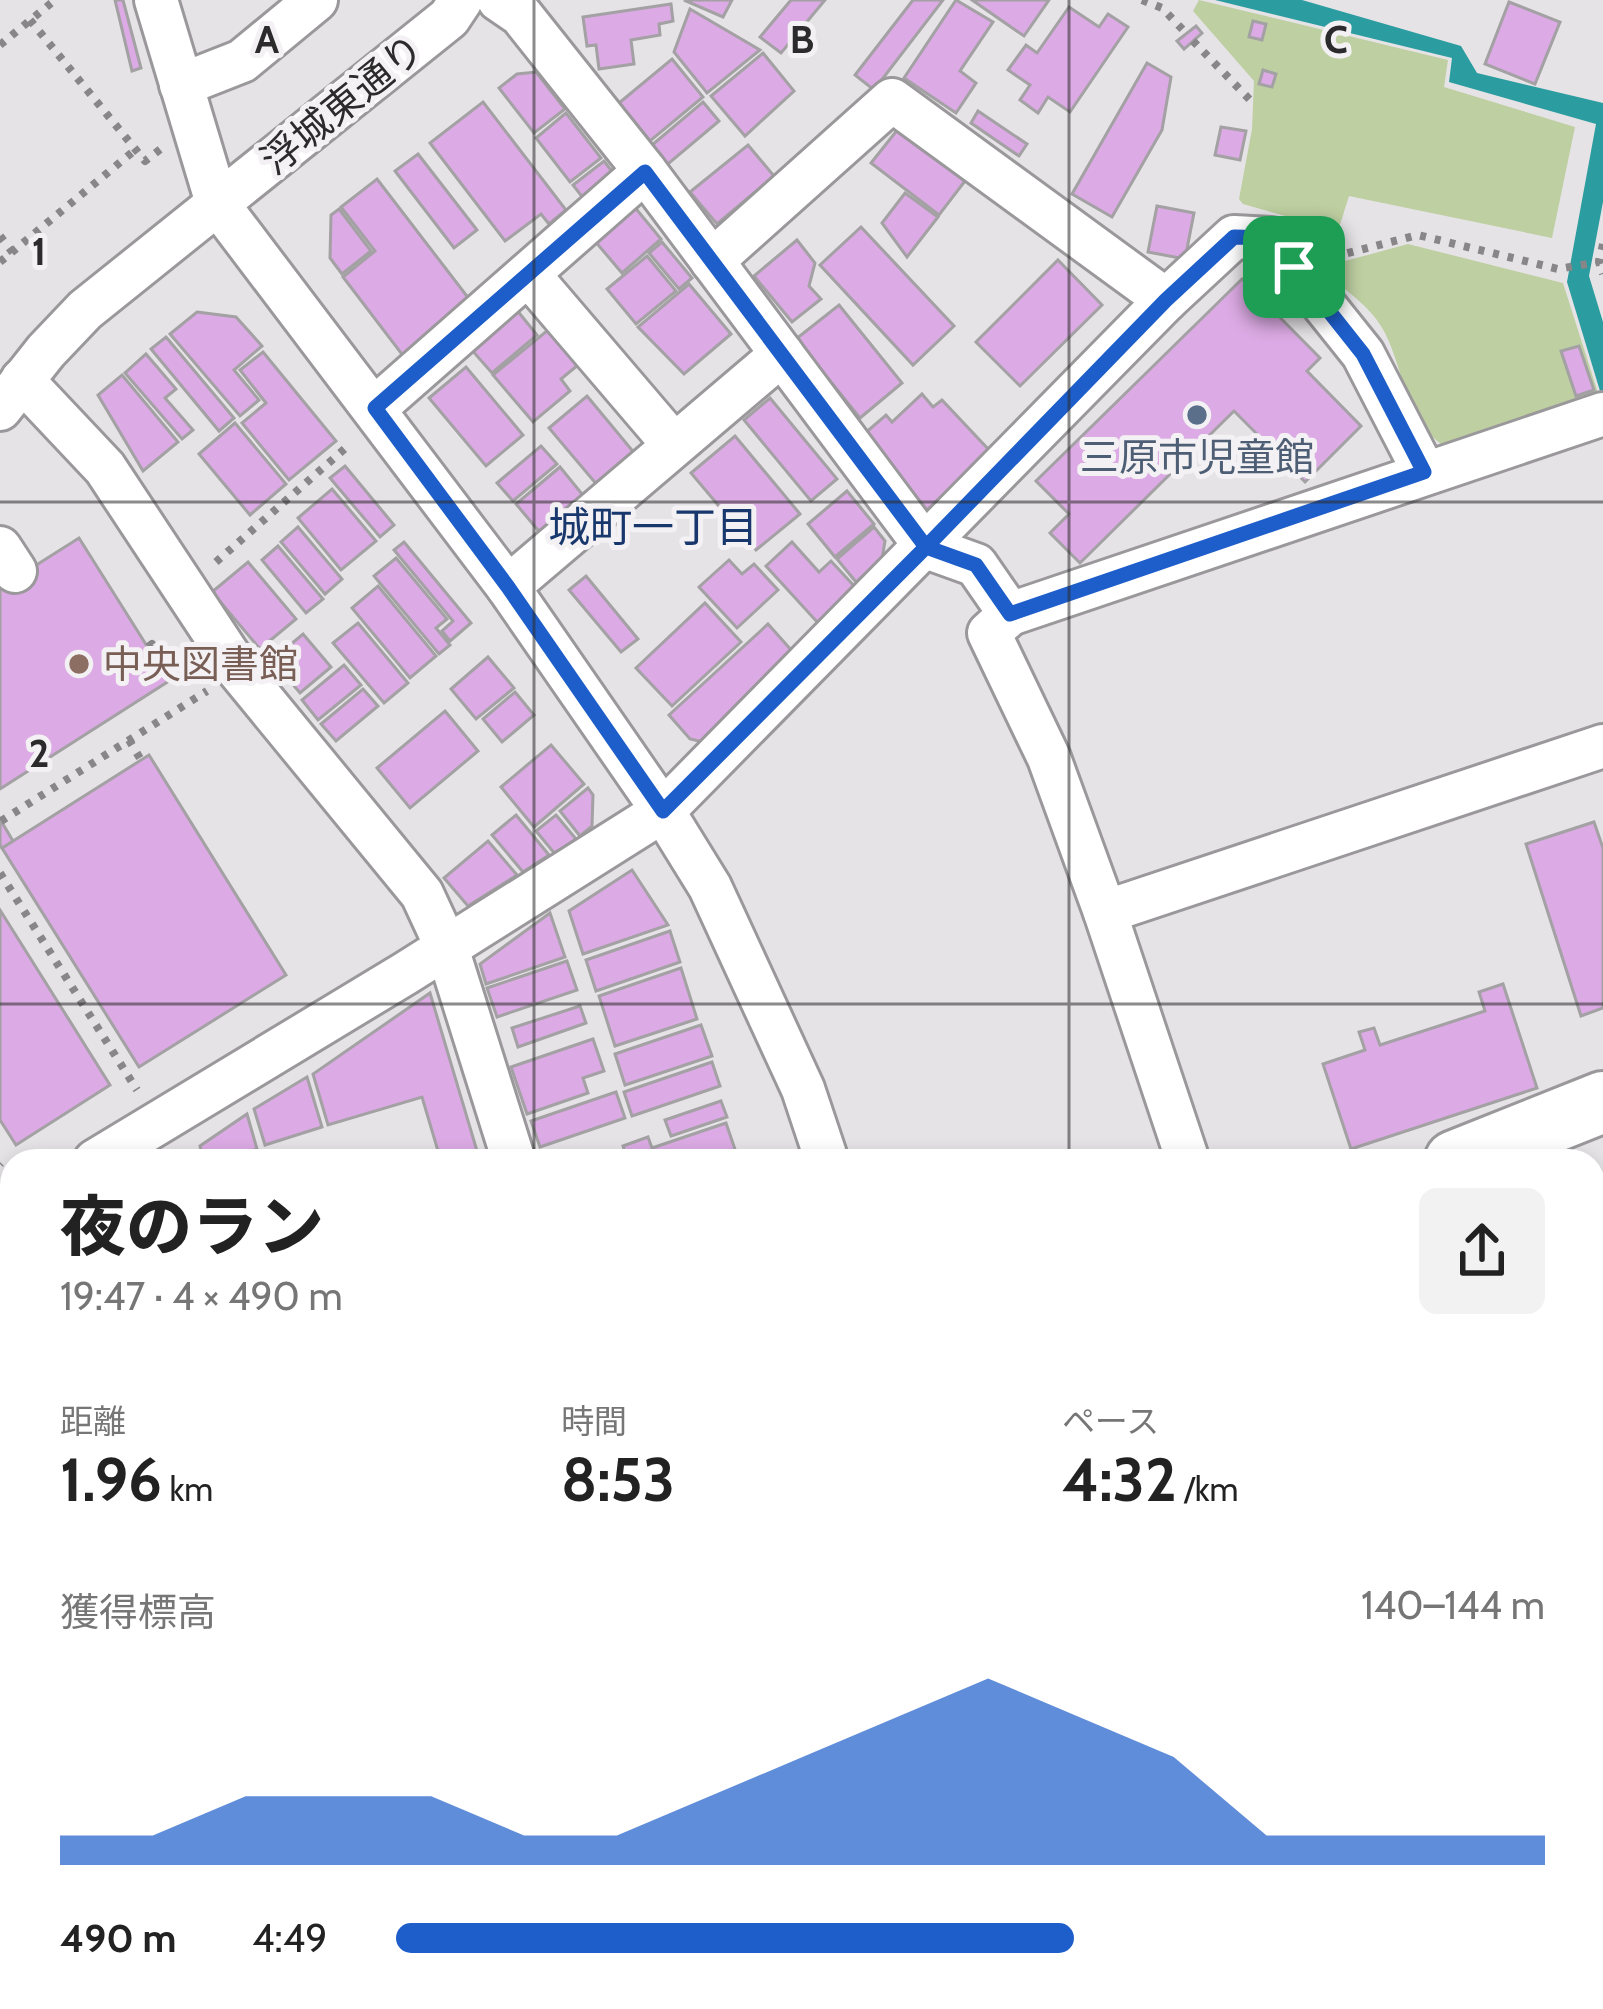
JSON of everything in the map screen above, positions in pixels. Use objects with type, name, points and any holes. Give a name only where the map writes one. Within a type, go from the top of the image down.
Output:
[{"type":"highway","points":[[1485,1149],[1603,1102]]},
{"type":"street","points":[[156,0],[217,203],[364,425],[508,587],[663,811],[710,887],[802,1089],[823,1149]]},
{"type":"street","points":[[182,86],[242,61],[316,0]]},
{"type":"street","name":"浮城東通り","points":[[11,395],[85,310],[449,18],[461,0]]},
{"type":"street","points":[[499,0],[521,15],[645,172],[926,547],[976,565],[1010,614]]},
{"type":"street","points":[[712,261],[892,100],[1166,300]]},
{"type":"street","points":[[364,425],[645,172]]},
{"type":"street","points":[[116,1149],[663,811],[1166,300],[1234,237],[1271,238],[1363,354],[1424,472]]},
{"type":"street","points":[[528,274],[674,445]]},
{"type":"street","points":[[508,587],[782,354]]},
{"type":"street","points":[[11,395],[105,468],[239,671],[422,894],[447,947],[510,1149]]},
{"type":"street","points":[[1183,1149],[1049,758],[989,633],[1010,614],[1424,472],[1601,421]]},
{"type":"street","points":[[1105,912],[1603,746]]},
{"type":"path","points":[[0,45],[55,0]]},
{"type":"path","points":[[1142,0],[1162,8],[1253,104]]},
{"type":"path","points":[[30,20],[145,160],[195,126]]},
{"type":"path","points":[[0,262],[136,150]]},
{"type":"path","points":[[1294,267],[1418,235],[1558,269],[1599,262]]},
{"type":"path","points":[[0,236],[13,253]]},
{"type":"path","points":[[1603,244],[1599,262],[1603,274]]},
{"type":"path","points":[[183,590],[364,425]]},
{"type":"path","points":[[148,646],[152,644],[164,662],[186,648]]},
{"type":"path","points":[[1,821],[239,671]]},
{"type":"path","points":[[129,740],[141,760]]},
{"type":"path","points":[[0,873],[159,1124]]},
{"type":"green space","points":[[1199,0],[1448,60],[1444,87],[1575,127],[1552,238],[1349,196],[1338,231],[1243,204],[1239,199],[1252,129],[1254,81],[1193,11]]},
{"type":"green space","points":[[1408,244],[1563,283],[1599,396],[1447,448],[1433,437],[1414,411],[1380,324],[1323,267]]},
{"type":"water","points":[[1215,0],[1302,0],[1461,46],[1477,73],[1603,103],[1603,202],[1589,276],[1603,322],[1603,390],[1567,282],[1596,124],[1449,82],[1452,58]]},
{"type":"building","points":[[115,0],[123,0],[141,68],[132,71]]},
{"type":"building","points":[[684,0],[732,0],[723,17]]},
{"type":"building","points":[[791,0],[825,0],[781,53],[760,37]]},
{"type":"building","points":[[913,0],[943,0],[874,90],[855,75]]},
{"type":"building","points":[[956,0],[993,22],[960,71],[976,83],[956,113],[904,78]]},
{"type":"building","points":[[972,0],[1049,0],[1024,36]]},
{"type":"building","points":[[1509,2],[1560,22],[1535,84],[1485,64]]},
{"type":"building","points":[[671,4],[673,21],[659,24],[660,35],[631,40],[634,64],[599,69],[596,45],[587,46],[583,17]]},
{"type":"building","points":[[1069,7],[1099,27],[1108,14],[1128,27],[1070,112],[1048,97],[1038,113],[1020,100],[1030,85],[1008,70],[1026,45],[1037,53]]},
{"type":"building","points":[[690,9],[760,50],[707,93],[674,52]]},
{"type":"building","points":[[1253,21],[1266,24],[1262,40],[1249,37]]},
{"type":"building","points":[[1196,26],[1202,33],[1184,49],[1177,41]]},
{"type":"building","points":[[763,53],[794,91],[745,136],[711,96]]},
{"type":"building","points":[[672,59],[703,97],[650,141],[619,103]]},
{"type":"building","points":[[1147,63],[1171,77],[1162,130],[1112,217],[1072,194]]},
{"type":"building","points":[[1263,70],[1276,74],[1272,87],[1259,84]]},
{"type":"building","points":[[536,72],[565,109],[534,133],[499,88],[517,74]]},
{"type":"building","points":[[483,102],[566,210],[549,224],[541,214],[505,241],[430,143]]},
{"type":"building","points":[[703,102],[719,121],[668,164],[652,145]]},
{"type":"building","points":[[978,111],[1027,144],[1019,156],[971,123]]},
{"type":"building","points":[[566,113],[601,158],[570,182],[536,138]]},
{"type":"building","points":[[1221,127],[1246,131],[1240,160],[1215,155]]},
{"type":"building","points":[[898,129],[965,181],[939,215],[871,163]]},
{"type":"building","points":[[748,145],[774,176],[717,224],[690,192]]},
{"type":"building","points":[[418,154],[477,230],[454,248],[395,171]]},
{"type":"building","points":[[604,161],[614,174],[583,198],[573,185]]},
{"type":"building","points":[[377,179],[473,304],[404,357],[343,277],[375,251],[341,207]]},
{"type":"building","points":[[905,193],[938,217],[907,257],[882,223]]},
{"type":"building","points":[[628,199],[661,239],[622,273],[588,233]]},
{"type":"building","points":[[1157,206],[1194,213],[1185,259],[1148,252]]},
{"type":"building","points":[[339,209],[371,251],[342,274],[330,258],[331,215]]},
{"type":"building","points":[[861,227],[954,326],[913,365],[820,265]]},
{"type":"building","points":[[797,240],[815,263],[809,286],[821,299],[792,322],[754,276]]},
{"type":"building","points":[[662,242],[692,278],[679,289],[649,253]]},
{"type":"building","points":[[647,256],[676,291],[636,324],[607,289]]},
{"type":"building","points":[[1058,260],[1102,305],[1020,386],[976,342]]},
{"type":"building","points":[[1242,279],[1320,358],[1307,371],[1361,426],[1305,482],[1234,411],[1080,563],[1050,533],[1069,514],[1036,481]]},
{"type":"building","points":[[689,284],[731,334],[684,374],[638,327]]},
{"type":"building","points":[[839,305],[902,383],[860,418],[796,339]]},
{"type":"building","points":[[516,309],[537,335],[492,373],[470,348]]},
{"type":"building","points":[[197,312],[236,317],[262,346],[234,370],[259,400],[240,416],[170,334]]},
{"type":"building","points":[[548,330],[578,365],[561,379],[570,391],[533,422],[493,375]]},
{"type":"building","points":[[166,337],[234,418],[219,431],[151,349]]},
{"type":"building","points":[[1579,346],[1594,390],[1576,396],[1561,351]]},
{"type":"building","points":[[263,352],[336,441],[289,480],[242,423],[266,403],[240,370]]},
{"type":"building","points":[[146,354],[176,389],[165,398],[193,430],[182,439],[125,373]]},
{"type":"building","points":[[466,367],[523,435],[486,466],[429,398]]},
{"type":"building","points":[[122,375],[178,442],[143,471],[98,395]]},
{"type":"building","points":[[922,394],[933,407],[942,400],[990,451],[927,510],[864,434],[886,415],[892,422]]},
{"type":"building","points":[[587,396],[641,461],[603,492],[549,428]]},
{"type":"building","points":[[770,398],[837,479],[811,501],[744,420]]},
{"type":"building","points":[[235,423],[286,484],[250,515],[199,454]]},
{"type":"building","points":[[735,436],[800,514],[756,550],[691,473]]},
{"type":"building","points":[[541,446],[557,464],[513,501],[497,483]]},
{"type":"building","points":[[345,466],[394,525],[380,537],[330,478]]},
{"type":"building","points":[[560,467],[591,505],[548,542],[516,504]]},
{"type":"building","points":[[332,489],[376,541],[341,570],[298,518]]},
{"type":"building","points":[[847,491],[874,524],[835,557],[808,524]]},
{"type":"building","points":[[298,527],[342,579],[325,594],[281,542]]},
{"type":"building","points":[[874,527],[885,541],[882,559],[856,582],[837,559]]},
{"type":"building","name":"中央図書館","points":[[79,538],[169,681],[0,789],[0,588]]},
{"type":"building","points":[[404,542],[471,623],[450,641],[442,631],[453,621],[394,550]]},
{"type":"building","points":[[792,542],[819,572],[831,561],[856,588],[818,623],[766,566]]},
{"type":"building","points":[[278,546],[323,599],[306,613],[262,560]]},
{"type":"building","points":[[396,558],[447,619],[436,628],[450,645],[439,654],[374,576]]},
{"type":"building","points":[[729,560],[742,574],[754,564],[778,590],[737,628],[699,587]]},
{"type":"building","points":[[248,562],[296,619],[260,649],[212,592]]},
{"type":"building","points":[[586,576],[638,639],[621,652],[569,590]]},
{"type":"building","points":[[378,586],[436,656],[410,678],[352,608]]},
{"type":"building","points":[[705,603],[741,642],[672,706],[636,668]]},
{"type":"building","points":[[358,623],[408,683],[384,703],[333,643]]},
{"type":"building","points":[[768,624],[793,652],[712,744],[690,739],[669,715]]},
{"type":"building","points":[[303,634],[331,667],[300,693],[272,660]]},
{"type":"building","points":[[488,657],[514,688],[476,719],[451,689]]},
{"type":"building","points":[[344,665],[361,685],[318,720],[302,700]]},
{"type":"building","points":[[363,689],[378,706],[336,741],[321,724]]},
{"type":"building","points":[[515,692],[534,715],[502,742],[483,719]]},
{"type":"building","points":[[445,711],[478,751],[410,808],[377,768]]},
{"type":"building","points":[[551,745],[584,784],[534,827],[501,787]]},
{"type":"building","points":[[149,755],[286,975],[139,1067],[2,848]]},
{"type":"building","points":[[588,788],[593,795],[592,826],[580,836],[560,811]]},
{"type":"building","points":[[516,815],[549,855],[523,872],[492,835]]},
{"type":"building","points":[[556,815],[576,839],[555,854],[536,831]]},
{"type":"building","points":[[0,819],[13,841],[2,848],[0,845]]},
{"type":"building","points":[[1594,822],[1603,848],[1603,1008],[1581,1016],[1526,844]]},
{"type":"building","points":[[488,841],[517,875],[468,906],[444,878]]},
{"type":"building","points":[[632,870],[668,925],[583,954],[569,911]]},
{"type":"building","points":[[0,910],[110,1085],[16,1145],[0,1120]]},
{"type":"building","points":[[550,913],[565,957],[486,984],[480,964]]},
{"type":"building","points":[[670,931],[680,962],[596,991],[586,960]]},
{"type":"building","points":[[567,961],[577,990],[497,1017],[487,988]]},
{"type":"building","points":[[681,968],[697,1019],[615,1046],[599,996]]},
{"type":"building","points":[[1503,984],[1537,1088],[1351,1149],[1323,1064],[1365,1050],[1359,1032],[1374,1028],[1380,1045],[1485,1011],[1479,992]]},
{"type":"building","points":[[430,993],[476,1149],[437,1149],[422,1097],[328,1125],[313,1074]]},
{"type":"building","points":[[580,1006],[586,1023],[518,1047],[512,1028]]},
{"type":"building","points":[[701,1025],[712,1056],[625,1085],[615,1054]]},
{"type":"building","points":[[593,1039],[604,1071],[583,1078],[588,1093],[527,1114],[511,1067]]},
{"type":"building","points":[[712,1062],[720,1086],[632,1116],[624,1092]]},
{"type":"building","points":[[307,1077],[322,1127],[265,1145],[254,1109]]},
{"type":"building","points":[[616,1092],[625,1118],[540,1147],[531,1121]]},
{"type":"building","points":[[721,1101],[727,1117],[671,1136],[665,1120]]},
{"type":"building","points":[[247,1114],[257,1149],[201,1149]]},
{"type":"building","points":[[726,1123],[735,1149],[624,1149],[623,1146],[648,1137],[652,1148]]},
{"type":"place","name":"三原市児童館","points":[[1197,415]]},
{"type":"place","name":"中央図書館","points":[[79,664]]},
{"type":"district","name":"城町一丁目","points":[[653,527]]},
{"type":"route","points":[[1294,267],[1271,238],[1234,237],[1166,300],[926,547],[645,172],[375,408],[508,587],[663,811],[926,547],[976,565],[1010,614],[1424,472],[1363,354],[1294,267]]}]
